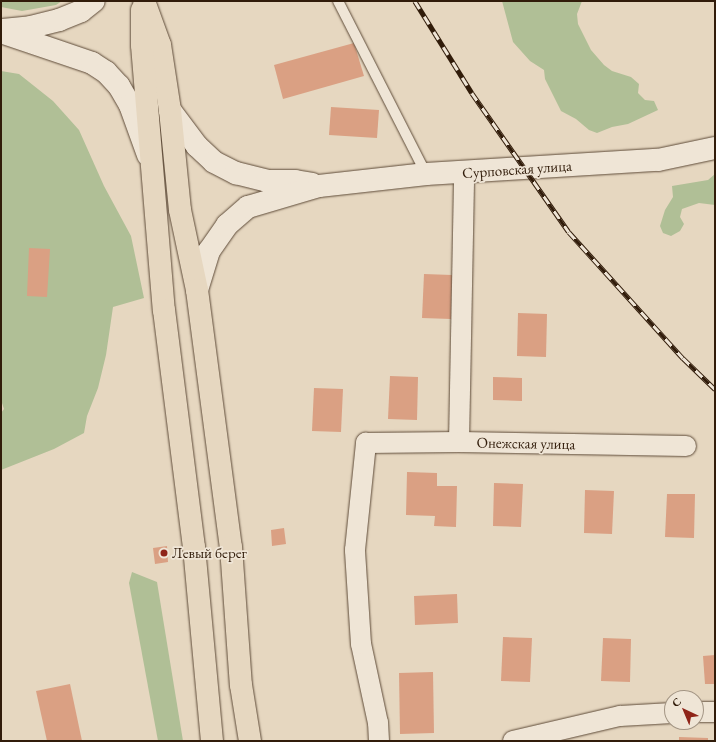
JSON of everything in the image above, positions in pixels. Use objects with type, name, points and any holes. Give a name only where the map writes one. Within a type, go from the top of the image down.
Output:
[{"type":"main road","points":[[1,31],[32,27],[59,20],[81,11],[94,1]]},
{"type":"main road","points":[[143,1],[160,45],[170,110],[180,210],[197,290],[231,547],[241,685],[250,741]]},
{"type":"main road","points":[[143,1],[142,45],[164,310],[194,547],[212,741]]},
{"type":"main road","points":[[1,31],[92,63],[106,72],[119,86],[130,105],[151,165]]},
{"type":"main road","points":[[170,110],[197,146],[214,162],[236,173],[267,180],[295,181],[319,186]]},
{"type":"main road","name":"Сурповская улица","points":[[319,186],[426,174],[464,173],[658,160],[715,148]]},
{"type":"main road","points":[[197,290],[209,251],[227,225],[248,206],[319,186]]},
{"type":"street","points":[[459,442],[464,173]]},
{"type":"street","name":"Онежская улица","points":[[379,741],[378,723],[361,644],[355,550],[366,443],[459,442],[686,446]]},
{"type":"street","points":[[704,712],[715,712]]},
{"type":"street","points":[[513,741],[620,716],[664,713]]},
{"type":"lane","points":[[338,1],[426,174]]},
{"type":"green space","points":[[1,1],[62,1],[56,5],[22,11],[1,7]]},
{"type":"green space","points":[[502,1],[582,1],[577,14],[578,24],[591,50],[604,65],[612,71],[631,77],[639,84],[638,93],[645,100],[654,101],[658,110],[628,124],[612,127],[597,133],[589,130],[576,119],[561,111],[545,79],[544,70],[530,61],[513,42]]},
{"type":"green space","points":[[1,71],[19,74],[53,101],[79,130],[104,186],[131,236],[144,298],[113,307],[106,355],[98,388],[87,416],[84,433],[54,449],[1,470],[1,413],[4,409],[1,400]]},
{"type":"green space","points":[[715,174],[715,205],[699,203],[682,209],[680,217],[684,224],[680,231],[671,236],[663,233],[660,226],[665,210],[673,197],[672,186],[708,180]]},
{"type":"green space","points":[[132,572],[157,582],[183,741],[158,741],[129,583]]},
{"type":"building","points":[[354,43],[364,76],[283,99],[274,65]]},
{"type":"building","points":[[331,107],[379,110],[377,138],[329,135]]},
{"type":"building","points":[[29,248],[50,249],[47,297],[27,296]]},
{"type":"building","points":[[424,274],[452,275],[451,319],[422,318]]},
{"type":"building","points":[[518,313],[547,314],[546,357],[517,356]]},
{"type":"building","points":[[390,376],[418,377],[417,420],[388,419]]},
{"type":"building","points":[[493,377],[522,378],[522,401],[493,400]]},
{"type":"building","points":[[314,388],[343,389],[341,432],[312,431]]},
{"type":"building","points":[[407,472],[437,473],[437,486],[457,486],[456,527],[434,526],[435,516],[406,515]]},
{"type":"building","points":[[494,483],[523,484],[521,527],[493,526]]},
{"type":"building","points":[[585,490],[614,491],[612,534],[584,533]]},
{"type":"building","points":[[667,494],[695,494],[694,538],[665,537]]},
{"type":"building","points":[[284,528],[286,544],[272,546],[271,530]]},
{"type":"building","points":[[167,546],[168,562],[155,564],[153,548]]},
{"type":"building","points":[[457,594],[458,623],[415,625],[414,596]]},
{"type":"building","points":[[503,637],[532,638],[530,682],[501,681]]},
{"type":"building","points":[[603,638],[631,639],[630,682],[601,681]]},
{"type":"building","points":[[715,655],[715,684],[705,684],[703,656]]},
{"type":"building","points":[[433,672],[434,733],[400,734],[399,673]]},
{"type":"building","points":[[70,684],[82,741],[47,741],[36,691]]},
{"type":"building","points":[[679,737],[708,738],[708,741],[679,741]]},
{"type":"railway","points":[[415,1],[472,93],[569,232],[683,358],[715,389]]},
{"type":"place","name":"Левый берег","points":[[164,553]]}]
